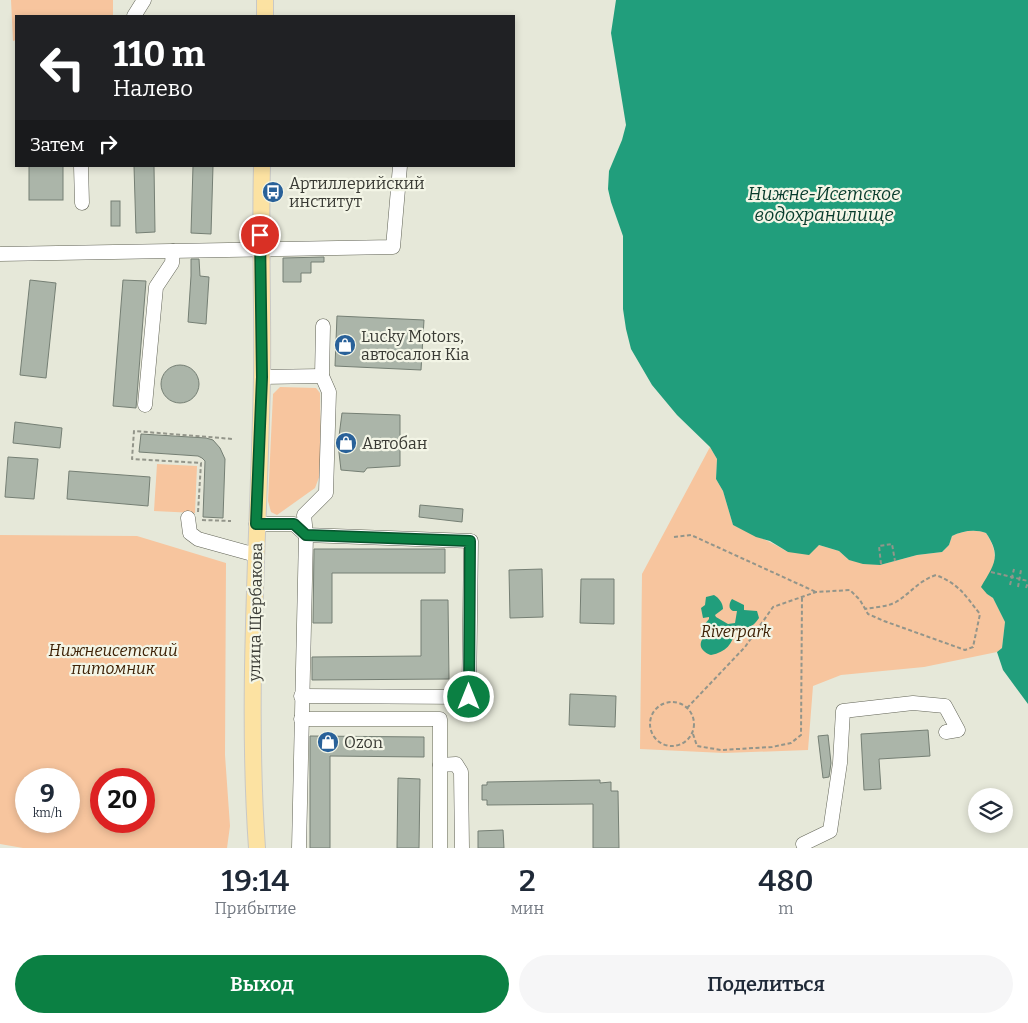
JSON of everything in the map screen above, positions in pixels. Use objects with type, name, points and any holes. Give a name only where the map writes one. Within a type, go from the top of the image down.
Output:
[{"type":"main road","points":[[265,0],[265,15]]},
{"type":"main road","name":"улица Щербакова","points":[[257,848],[253,777],[256,524],[262,377],[260,249],[262,167]]},
{"type":"lane","points":[[135,15],[144,0]]},
{"type":"lane","points":[[81,167],[82,203]]},
{"type":"lane","points":[[0,254],[393,247],[400,167]]},
{"type":"lane","points":[[145,405],[156,287],[172,263],[173,251]]},
{"type":"lane","points":[[299,848],[306,535],[304,515],[326,493],[329,392],[322,376],[323,326]]},
{"type":"lane","points":[[262,377],[322,376]]},
{"type":"lane","points":[[196,518],[190,533],[198,540],[256,555]]},
{"type":"lane","points":[[256,524],[294,524],[306,535],[470,541],[469,697],[301,696]]},
{"type":"lane","points":[[803,844],[830,831],[840,763],[842,710],[913,703],[945,706],[958,730],[946,732]]},
{"type":"lane","points":[[301,719],[440,720],[440,848]]},
{"type":"lane","points":[[440,765],[456,764],[461,772],[462,848]]},
{"type":"path","points":[[231,521],[196,518],[200,463],[132,459],[134,430],[233,439]]},
{"type":"path","points":[[674,537],[691,536],[816,592]]},
{"type":"path","points":[[881,564],[879,546],[892,544],[895,561]]},
{"type":"path","points":[[1010,585],[1014,568]]},
{"type":"path","points":[[1018,587],[1022,570]]},
{"type":"path","points":[[991,572],[1028,580],[1026,588]]},
{"type":"path","points":[[687,708],[745,647],[773,607],[816,592],[850,590],[860,600],[865,609],[868,614],[884,622],[965,650],[973,647],[980,614],[962,590],[952,581],[936,575],[924,579],[896,602],[887,606],[865,609]]},
{"type":"path","points":[[693,734],[697,746],[721,750],[772,747],[791,743],[801,735],[802,597]]},
{"type":"path","points":[[670,702],[679,703],[687,708],[693,715],[695,725],[693,734],[687,741],[679,746],[670,747],[661,744],[654,738],[650,729],[650,720],[654,711],[661,705],[670,702]]},
{"type":"green space","points":[[11,0],[113,0],[113,15],[15,15],[15,40],[13,41]]},
{"type":"green space","points":[[280,387],[316,388],[320,393],[321,472],[315,488],[277,515],[271,512],[268,501],[273,394]]},
{"type":"green space","name":"Riverpark","points":[[710,447],[717,459],[716,479],[723,491],[733,525],[788,552],[819,545],[839,551],[849,560],[880,565],[917,555],[942,552],[949,545],[952,536],[960,533],[973,531],[986,533],[992,544],[995,556],[993,567],[987,578],[987,594],[993,598],[1005,622],[1002,648],[997,652],[924,667],[841,675],[813,686],[808,750],[724,753],[640,749],[642,574]]},
{"type":"green space","points":[[157,464],[197,466],[195,513],[154,511]]},
{"type":"green space","name":"Нижнеисетский питомник","points":[[0,535],[137,536],[226,563],[225,755],[230,826],[227,848],[23,848],[0,844]]},
{"type":"water","name":"Нижне-Исетское водохранилище","points":[[616,0],[1028,0],[1028,704],[1003,670],[997,652],[1002,648],[1005,622],[993,598],[981,587],[993,566],[995,554],[986,533],[969,531],[960,533],[952,536],[949,545],[942,552],[917,555],[880,565],[863,564],[849,560],[839,551],[819,545],[809,555],[788,552],[770,541],[756,537],[733,525],[723,491],[716,479],[717,459],[710,447],[677,415],[652,385],[631,349],[626,329],[623,309],[623,236],[608,189],[609,171],[626,125],[611,33]]},
{"type":"water","points":[[714,595],[720,601],[723,609],[715,615],[728,624],[735,623],[737,611],[731,610],[730,604],[732,599],[744,605],[744,610],[757,611],[759,618],[751,626],[735,630],[733,639],[728,647],[721,652],[711,655],[703,650],[701,645],[704,637],[701,631],[709,617],[703,618],[701,608],[705,605],[706,597]]},
{"type":"building","points":[[29,167],[63,167],[63,200],[29,200]]},
{"type":"building","points":[[134,167],[154,167],[155,232],[136,233]]},
{"type":"building","points":[[193,167],[213,167],[211,234],[191,233]]},
{"type":"building","points":[[111,201],[120,201],[120,226],[111,226]]},
{"type":"building","points":[[324,257],[324,262],[311,262],[311,273],[301,273],[301,282],[283,282],[283,258]]},
{"type":"building","points":[[191,259],[199,259],[200,276],[209,277],[206,324],[188,322]]},
{"type":"building","points":[[30,280],[56,283],[46,378],[20,375]]},
{"type":"building","points":[[123,280],[146,281],[136,408],[113,406]]},
{"type":"building","points":[[337,316],[424,320],[421,370],[335,366]]},
{"type":"building","points":[[180,365],[193,371],[199,384],[193,397],[180,403],[167,397],[161,384],[167,371]]},
{"type":"building","points":[[342,413],[400,415],[400,466],[367,468],[364,472],[341,470],[338,444]]},
{"type":"building","points":[[15,422],[62,428],[60,448],[13,443]]},
{"type":"building","points":[[141,434],[213,440],[220,448],[225,459],[223,518],[203,517],[205,461],[198,456],[139,452]]},
{"type":"building","points":[[8,457],[38,459],[34,499],[5,497]]},
{"type":"building","points":[[69,471],[150,477],[148,506],[67,499]]},
{"type":"building","points":[[420,505],[463,509],[462,522],[419,517]]},
{"type":"building","points":[[314,549],[445,549],[445,573],[332,573],[332,623],[313,623]]},
{"type":"building","points":[[542,569],[543,617],[510,618],[509,570]]},
{"type":"building","points":[[581,579],[614,579],[614,624],[580,623]]},
{"type":"building","points":[[421,600],[448,600],[449,679],[312,680],[312,657],[421,656]]},
{"type":"building","points":[[570,694],[616,696],[615,727],[569,725]]},
{"type":"building","points":[[928,730],[930,756],[879,759],[881,789],[864,790],[861,734]]},
{"type":"building","points":[[828,735],[831,763],[829,777],[823,778],[818,736]]},
{"type":"building","points":[[310,736],[424,737],[424,757],[330,756],[330,848],[310,848]]},
{"type":"building","points":[[398,778],[420,779],[419,848],[397,848]]},
{"type":"building","points":[[600,780],[600,783],[611,782],[611,791],[618,791],[619,848],[593,848],[593,804],[487,805],[487,800],[482,800],[482,785],[487,785],[487,782]]},
{"type":"building","points":[[503,830],[504,848],[478,848],[478,831]]},
{"type":"place","name":"Артиллерийский институт","points":[[273,192]]},
{"type":"place","name":"Lucky Motors, автосалон Kia","points":[[345,345]]},
{"type":"place","name":"Автобан","points":[[346,443]]},
{"type":"place","name":"Ozon","points":[[328,742]]},
{"type":"route","points":[[260,235],[262,377],[256,524],[294,524],[306,535],[470,541],[469,697]]}]
